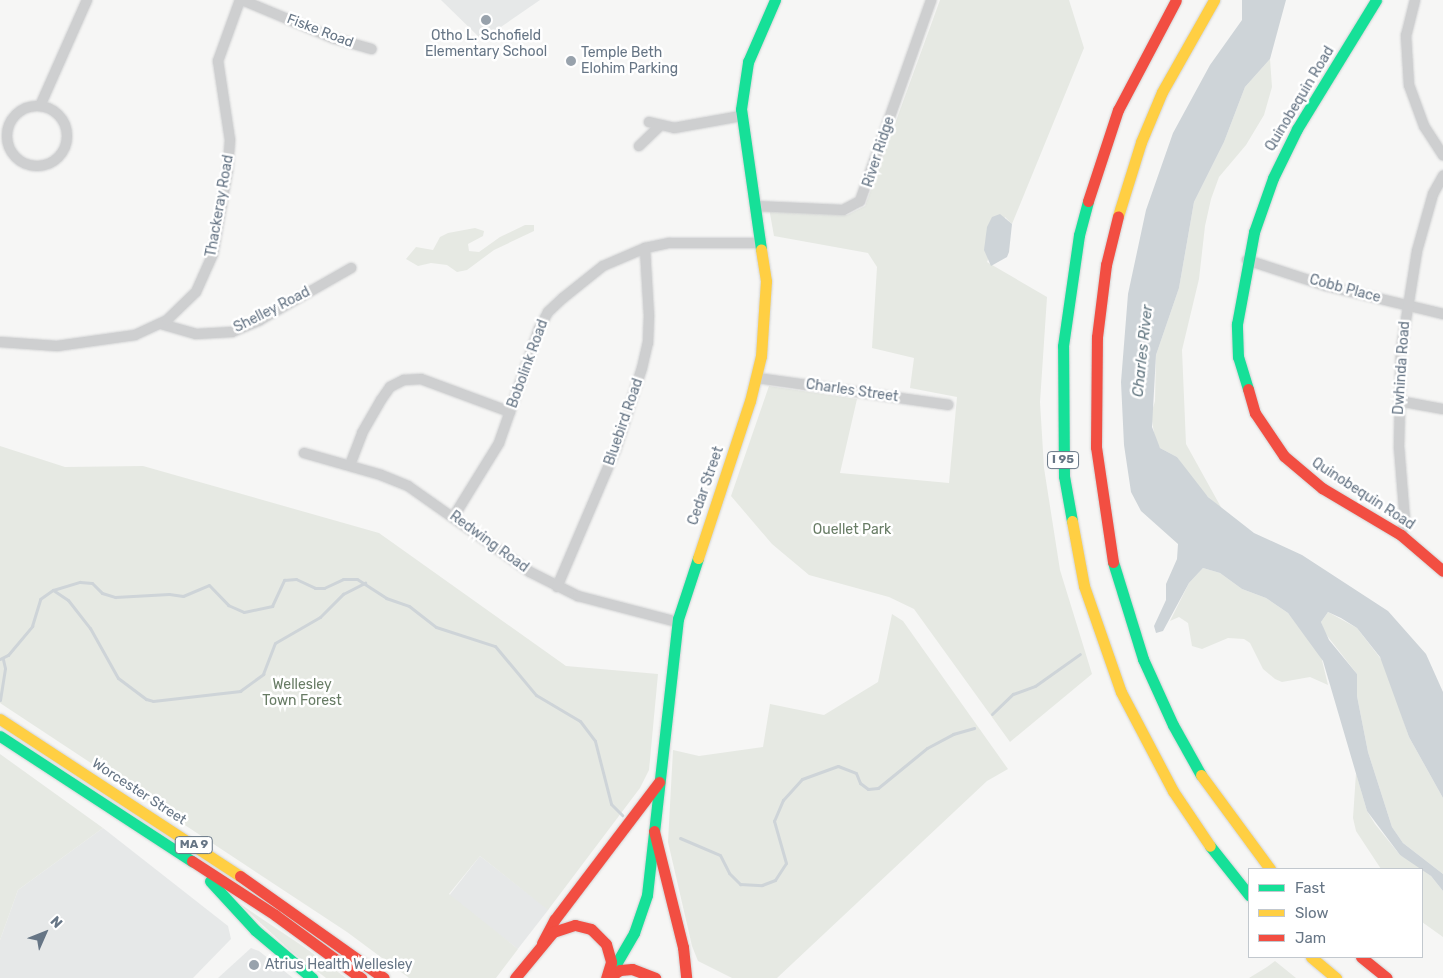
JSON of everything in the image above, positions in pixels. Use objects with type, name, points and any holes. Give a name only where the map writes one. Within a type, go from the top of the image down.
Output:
[{"type":"main road","name":"Cedar Street","points":[[607,978],[629,943],[642,912],[654,831],[677,622],[757,378],[766,303],[761,243],[741,116],[746,68],[775,0]]},
{"type":"main road","name":"I 95","points":[[1176,0],[1118,110],[1081,226],[1064,336],[1061,402],[1064,476],[1084,586],[1120,692],[1173,791],[1215,853],[1248,894]]},
{"type":"main road","name":"I 95","points":[[1214,0],[1162,92],[1138,150],[1118,211],[1097,328],[1094,392],[1096,447],[1111,554],[1131,625],[1150,676],[1200,773],[1235,826],[1269,868]]},
{"type":"main road","name":"Quinobequin Road","points":[[1376,0],[1284,153],[1264,203],[1247,260],[1240,298],[1237,347],[1244,385],[1258,421],[1278,450],[1303,474],[1401,535],[1443,571]]},
{"type":"main road","name":"Worcester Street","points":[[0,719],[284,904],[384,978]]},
{"type":"main road","name":"MA 9","points":[[0,736],[275,915],[361,978]]},
{"type":"main road","points":[[515,978],[542,943],[555,919],[659,782]]},
{"type":"main road","points":[[654,831],[683,948],[686,978]]},
{"type":"main road","points":[[187,858],[255,930],[312,978]]},
{"type":"main road","points":[[542,943],[563,927],[575,925],[591,929],[602,938],[609,950],[610,965],[607,978]]},
{"type":"main road","points":[[1312,958],[1336,978]]},
{"type":"main road","points":[[1362,958],[1388,978]]},
{"type":"main road","points":[[607,978],[620,970],[632,969],[655,978]]},
{"type":"street","points":[[40,106],[87,0]]},
{"type":"street","name":"Fiske Road","points":[[241,0],[333,38],[371,49]]},
{"type":"street","name":"Thackeray Road","points":[[0,342],[39,346],[86,344],[135,335],[161,324],[182,308],[196,292],[214,248],[231,147],[218,61],[241,0]]},
{"type":"street","name":"River Ridge","points":[[755,206],[843,210],[860,201],[931,0]]},
{"type":"street","points":[[1415,0],[1406,35],[1409,85],[1422,121],[1443,155]]},
{"type":"street","points":[[30,106],[40,106],[56,112],[62,119],[67,137],[66,146],[55,160],[38,166],[28,165],[12,154],[6,135],[13,116],[30,106]]},
{"type":"street","points":[[649,122],[660,126],[680,128],[741,116]]},
{"type":"street","points":[[639,146],[660,126]]},
{"type":"street","name":"Dwhinda Road","points":[[1401,535],[1406,521],[1399,446],[1400,359],[1407,305],[1433,194],[1443,176]]},
{"type":"street","name":"Bobolink Road","points":[[454,516],[499,443],[538,329],[548,312],[603,266],[644,248],[669,243],[761,243]]},
{"type":"street","name":"Bluebird Road","points":[[557,587],[607,472],[642,368],[648,343],[650,316],[644,248]]},
{"type":"street","name":"Cobb Place","points":[[1247,260],[1327,286],[1443,314]]},
{"type":"street","name":"Shelley Road","points":[[161,324],[196,334],[232,332],[260,320],[350,268]]},
{"type":"street","name":"Charles Street","points":[[757,378],[948,405]]},
{"type":"street","points":[[350,465],[362,433],[381,400],[390,387],[404,380],[421,379],[510,412]]},
{"type":"street","points":[[1399,401],[1443,409]]},
{"type":"street","name":"Redwing Road","points":[[304,453],[350,465],[402,483],[454,516],[530,572],[557,587],[594,602],[677,622]]},
{"type":"shaded area","name":"Otho L. Schofield Elementary School","points":[[441,0],[540,0],[482,40]]},
{"type":"shaded area","points":[[103,828],[228,926],[231,939],[193,978],[0,978],[0,940],[18,890]]},
{"type":"shaded area","points":[[480,856],[549,910],[518,949],[449,895]]},
{"type":"shaded area","name":"Atrius Health Wellesley","points":[[251,948],[259,951],[293,978],[218,978]]},
{"type":"green space","name":"Ouellet Park","points":[[940,0],[1069,0],[1084,48],[1012,224],[1005,217],[987,262],[1047,297],[1040,402],[1044,468],[1060,570],[1092,674],[1010,742],[914,609],[889,597],[809,575],[772,544],[731,496],[769,386],[857,399],[840,473],[949,483],[957,397],[910,388],[914,358],[872,348],[877,267],[868,253],[774,236],[769,208],[847,215],[865,206]]},
{"type":"green space","points":[[1270,59],[1272,87],[1264,115],[1246,145],[1219,177],[1211,199],[1205,226],[1199,279],[1182,350],[1186,444],[1222,509],[1199,489],[1177,457],[1160,448],[1155,439],[1151,415],[1155,401],[1156,355],[1179,288],[1194,202],[1224,142],[1245,87]]},
{"type":"green space","points":[[525,225],[534,225],[534,231],[494,250],[467,270],[457,272],[447,265],[431,263],[418,266],[406,259],[416,247],[433,250],[440,237],[448,233],[475,228],[484,231],[483,236],[468,244],[469,251],[479,252],[500,237]]},
{"type":"green space","name":"Wellesley Town Forest","points":[[0,446],[65,467],[143,466],[379,533],[566,666],[658,674],[649,770],[640,788],[548,910],[480,856],[449,894],[518,949],[496,978],[409,978],[347,932],[0,703]]},
{"type":"green space","points":[[1203,568],[1220,573],[1242,589],[1266,598],[1288,613],[1321,656],[1328,685],[1310,677],[1282,682],[1275,679],[1263,669],[1250,643],[1244,639],[1228,638],[1202,649],[1192,646],[1188,623],[1179,617],[1170,621],[1189,583]]},
{"type":"green space","points":[[1328,612],[1357,628],[1384,663],[1409,737],[1443,798],[1443,874],[1403,843],[1392,827],[1368,752],[1357,696],[1357,674],[1325,633],[1321,622]]},
{"type":"green space","points":[[892,614],[903,621],[1008,769],[987,781],[777,978],[732,978],[698,961],[692,946],[668,842],[673,750],[699,756],[763,747],[770,704],[824,715],[878,682]]},
{"type":"green space","points":[[0,754],[103,828],[18,890],[0,940]]},
{"type":"green space","points":[[1356,773],[1367,811],[1375,824],[1400,855],[1421,868],[1380,868],[1356,831],[1353,818]]},
{"type":"green space","points":[[1423,870],[1443,891],[1443,937],[1423,923]]},
{"type":"green space","points":[[240,904],[346,978],[326,978],[292,952]]},
{"type":"green space","points":[[1275,961],[1296,978],[1249,978],[1267,967]]},
{"type":"water","name":"Charles River","points":[[1242,0],[1286,0],[1270,59],[1245,87],[1224,142],[1194,202],[1179,288],[1156,355],[1152,427],[1160,448],[1177,457],[1208,497],[1254,533],[1302,555],[1388,611],[1426,654],[1443,692],[1443,798],[1409,737],[1380,657],[1357,628],[1341,618],[1328,612],[1321,622],[1329,640],[1357,674],[1357,696],[1368,752],[1392,827],[1403,843],[1443,874],[1443,891],[1431,876],[1423,871],[1423,868],[1419,868],[1400,855],[1367,811],[1323,661],[1288,613],[1266,598],[1242,589],[1220,573],[1203,568],[1189,583],[1163,631],[1156,633],[1154,626],[1166,600],[1166,584],[1177,559],[1178,544],[1141,511],[1131,492],[1124,445],[1121,382],[1128,294],[1146,210],[1173,133],[1210,65],[1242,20]]},
{"type":"water","points":[[1000,214],[1012,224],[1009,252],[1007,257],[991,266],[984,250],[987,227],[992,217]]},
{"type":"waterway","points":[[0,659],[8,655],[32,626],[40,599],[53,590],[80,582],[92,583],[102,593],[115,597],[169,594],[183,596],[209,585],[228,605],[244,612],[272,606],[284,580],[296,579],[315,588],[324,588],[343,579],[357,579],[386,598],[409,606],[436,627],[495,646],[536,695],[580,721],[595,741],[611,804],[622,815]]},
{"type":"waterway","points":[[53,590],[68,600],[90,628],[118,678],[146,699],[153,701],[240,691],[263,674],[275,643],[320,617],[343,594],[365,583]]},
{"type":"waterway","points":[[992,714],[1013,694],[1035,686],[1080,654]]},
{"type":"waterway","points":[[0,700],[5,668],[3,659]]},
{"type":"waterway","points":[[680,838],[720,855],[729,873],[740,884],[762,885],[775,880],[786,863],[774,821],[783,800],[802,779],[838,766],[856,773],[860,783],[868,789],[878,788],[927,748],[953,734],[974,728]]},
{"type":"traffic: fast","points":[[761,249],[741,109],[748,62],[775,0]]},
{"type":"traffic: fast","points":[[1248,389],[1238,357],[1237,324],[1254,232],[1273,178],[1297,129],[1376,0]]},
{"type":"traffic: fast","points":[[1072,521],[1064,476],[1063,346],[1079,235],[1088,201]]},
{"type":"traffic: fast","points":[[609,976],[634,933],[647,895],[678,619],[698,558]]},
{"type":"traffic: fast","points":[[1113,562],[1143,659],[1173,725],[1201,775]]},
{"type":"traffic: fast","points":[[0,736],[192,861]]},
{"type":"traffic: fast","points":[[1210,846],[1248,894]]},
{"type":"traffic: fast","points":[[210,881],[255,930],[312,978]]},
{"type":"traffic: slow","points":[[1118,216],[1141,142],[1162,92],[1214,0]]},
{"type":"traffic: slow","points":[[698,558],[750,401],[761,356],[766,281],[761,249]]},
{"type":"traffic: slow","points":[[1072,521],[1084,586],[1121,692],[1173,791],[1210,846]]},
{"type":"traffic: slow","points":[[0,719],[240,876]]},
{"type":"traffic: slow","points":[[1201,775],[1269,868]]},
{"type":"traffic: slow","points":[[1312,958],[1336,978]]},
{"type":"traffic: jam","points":[[1088,201],[1118,110],[1176,0]]},
{"type":"traffic: jam","points":[[1113,562],[1096,447],[1097,337],[1106,265],[1118,216]]},
{"type":"traffic: jam","points":[[1248,389],[1255,413],[1284,456],[1322,488],[1401,535],[1443,571]]},
{"type":"traffic: jam","points":[[542,943],[555,919],[659,782]]},
{"type":"traffic: jam","points":[[654,831],[683,947],[686,978]]},
{"type":"traffic: jam","points":[[192,861],[275,915],[361,978]]},
{"type":"traffic: jam","points":[[240,876],[384,978]]},
{"type":"traffic: jam","points":[[515,978],[553,932],[575,925],[591,929],[606,944],[611,962],[606,978]]},
{"type":"traffic: jam","points":[[1362,958],[1387,978]]},
{"type":"traffic: jam","points":[[608,978],[620,970],[632,969],[655,978]]},
{"type":"place","name":"Otho L. Schofield Elementary School","points":[[486,20]]},
{"type":"place","name":"Temple Beth Elohim Parking","points":[[571,61]]},
{"type":"place","name":"Atrius Health Wellesley","points":[[254,965]]}]
